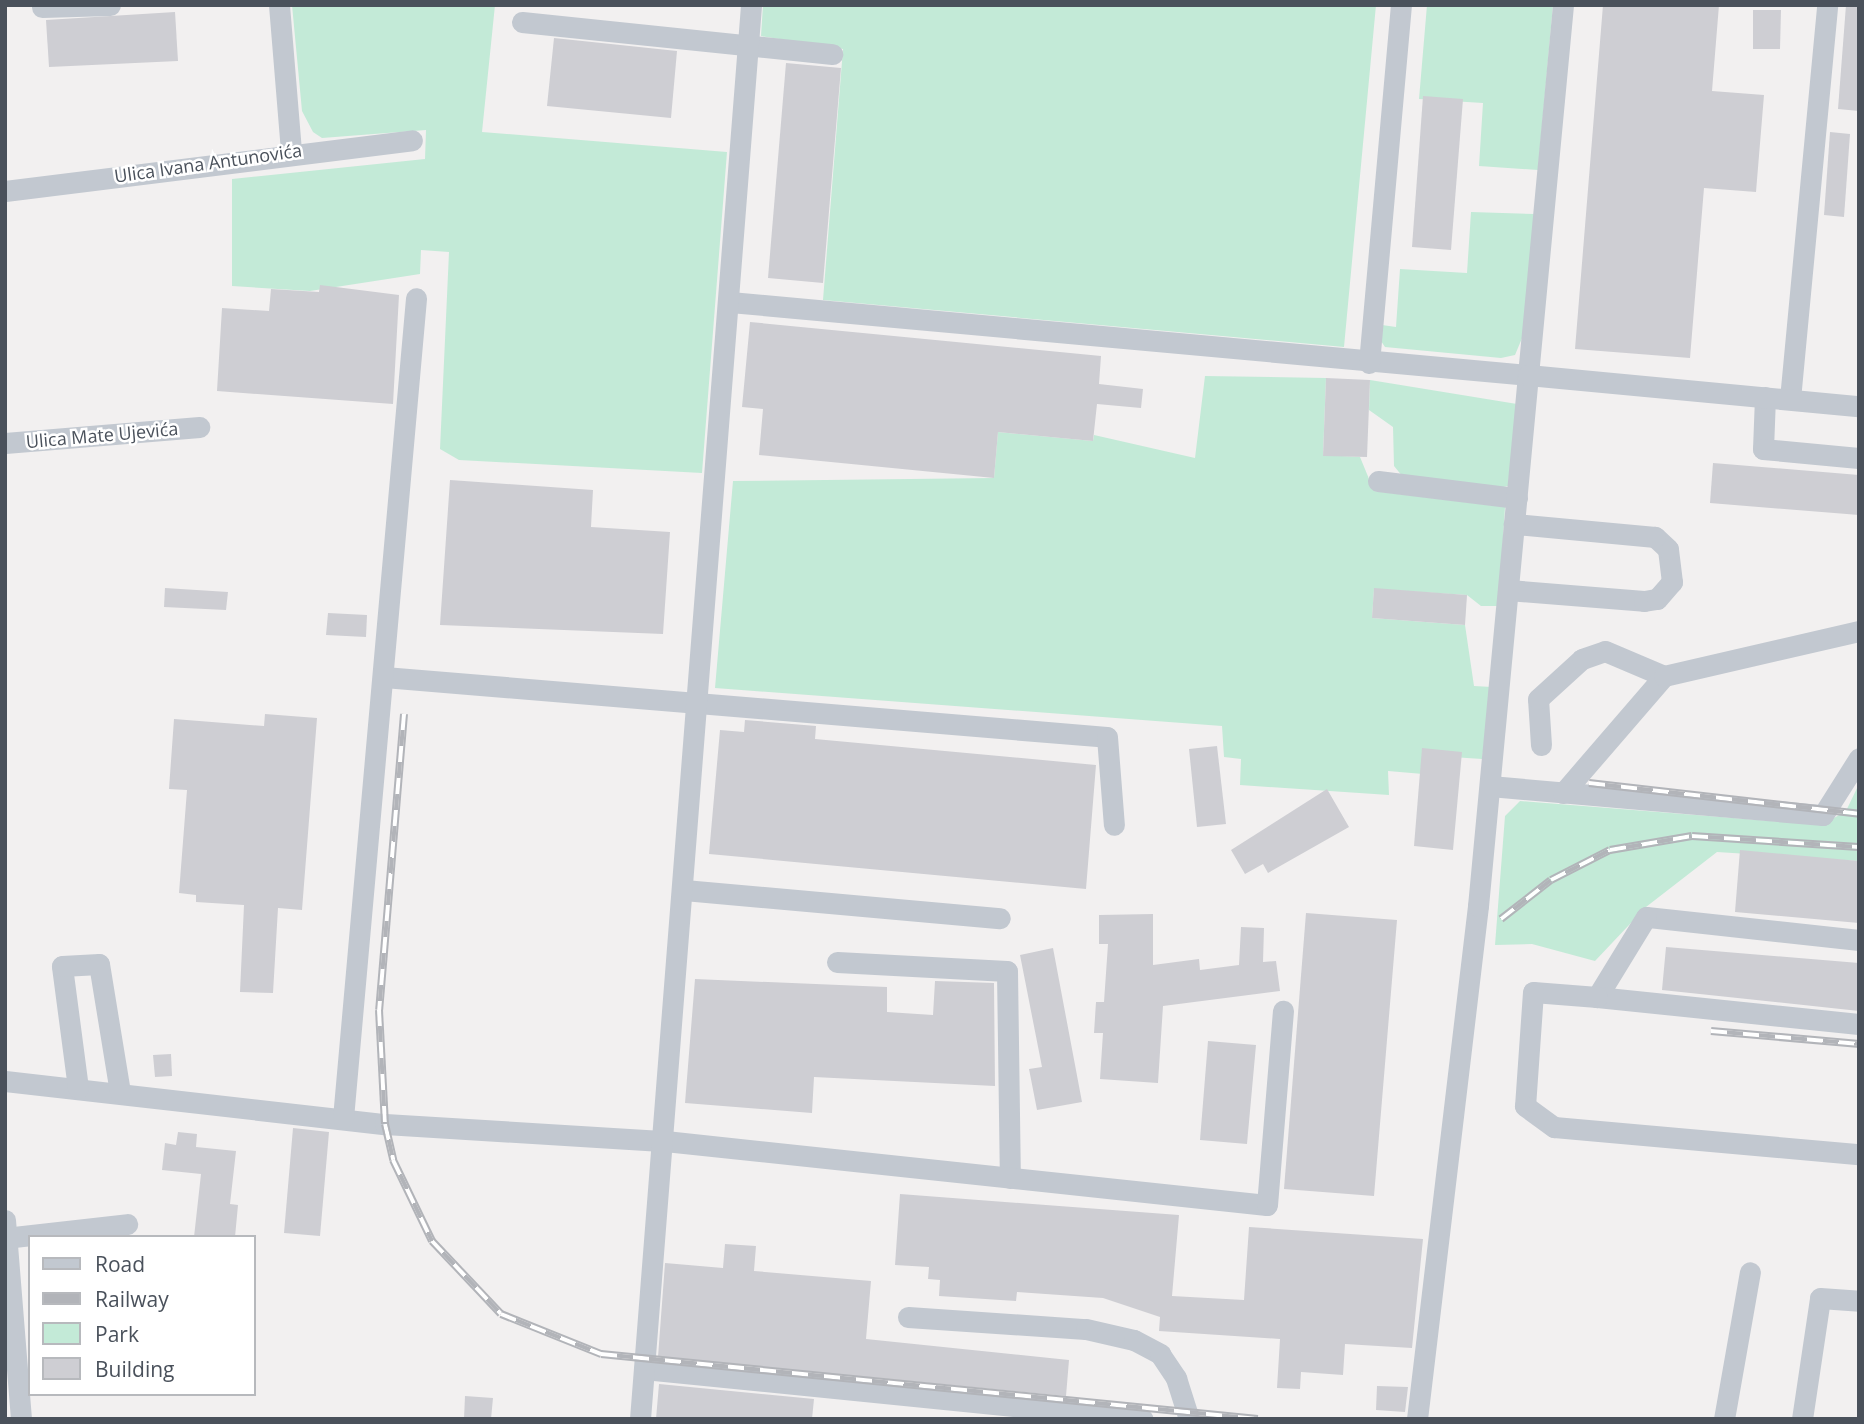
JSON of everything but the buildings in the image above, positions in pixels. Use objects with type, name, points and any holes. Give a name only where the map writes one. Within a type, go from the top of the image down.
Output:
[{"type":"street","points":[[42,7],[110,5]]},
{"type":"street","points":[[279,5],[291,152]]},
{"type":"street","points":[[640,1419],[665,1142],[751,5]]},
{"type":"street","points":[[1369,363],[1401,5]]},
{"type":"street","points":[[1417,1419],[1490,786],[1563,5]]},
{"type":"street","points":[[1790,399],[1827,5]]},
{"type":"street","points":[[522,22],[832,54]]},
{"type":"street","name":"Ulica Ivana Antunovića","points":[[5,191],[291,152],[412,139]]},
{"type":"street","points":[[343,1118],[416,298]]},
{"type":"street","points":[[730,302],[1369,363],[1528,374],[1859,406]]},
{"type":"street","points":[[1765,397],[1763,449],[1859,458]]},
{"type":"street","name":"Ulica Mate Ujevića","points":[[5,443],[199,427]]},
{"type":"street","points":[[1378,481],[1517,498]]},
{"type":"street","points":[[1508,590],[1644,601],[1657,599],[1672,582],[1668,549],[1655,537],[1514,524]]},
{"type":"street","points":[[1541,746],[1538,699],[1582,659],[1605,651],[1664,676],[1859,631]]},
{"type":"street","points":[[1563,793],[1664,676]]},
{"type":"street","points":[[384,677],[1107,737],[1114,825]]},
{"type":"street","points":[[1490,786],[1823,815],[1859,758]]},
{"type":"street","points":[[684,890],[1000,919]]},
{"type":"street","points":[[1597,996],[1646,917],[1859,940]]},
{"type":"street","points":[[837,962],[1007,971],[1010,1178]]},
{"type":"street","points":[[78,1088],[62,966],[99,964],[120,1092]]},
{"type":"street","points":[[1859,1024],[1597,996],[1533,992],[1525,1106],[1554,1127],[1859,1154]]},
{"type":"street","points":[[5,1081],[343,1118],[665,1142],[1267,1205],[1283,1011]]},
{"type":"street","points":[[21,1419],[6,1232],[127,1224]]},
{"type":"street","points":[[1724,1419],[1750,1272]]},
{"type":"street","points":[[1802,1419],[1820,1298],[1852,1298]]},
{"type":"street","points":[[908,1317],[1086,1329],[1134,1340],[1160,1354],[1176,1378],[1189,1419]]},
{"type":"street","points":[[645,1369],[1142,1419]]},
{"type":"green space","points":[[292,5],[495,5],[482,132],[727,152],[702,473],[459,460],[440,449],[449,252],[421,250],[420,274],[310,291],[232,286],[232,179],[425,159],[426,130],[322,138],[313,132],[302,111]]},
{"type":"green space","points":[[763,5],[1376,5],[1344,347],[823,300],[843,49],[761,36]]},
{"type":"green space","points":[[1427,5],[1553,5],[1538,170],[1479,166],[1483,103],[1419,99]]},
{"type":"green space","points":[[1471,212],[1534,214],[1525,331],[1515,355],[1501,358],[1385,347],[1379,338],[1382,325],[1396,327],[1400,269],[1467,273]]},
{"type":"green space","points":[[1205,376],[1326,378],[1323,455],[1360,457],[1374,491],[1505,507],[1499,606],[1481,606],[1467,595],[1374,589],[1372,618],[1465,625],[1474,686],[1492,687],[1482,759],[1422,755],[1423,774],[1388,771],[1389,795],[1240,785],[1241,759],[1224,757],[1222,726],[715,688],[733,481],[994,478],[998,432],[1093,441],[1094,435],[1195,458]]},
{"type":"green space","points":[[1370,380],[1517,404],[1508,486],[1494,489],[1403,477],[1394,466],[1393,427],[1369,410]]},
{"type":"green space","points":[[1859,784],[1859,861],[1717,852],[1646,907],[1595,961],[1532,944],[1495,945],[1505,816],[1520,801],[1822,825],[1846,811]]},
{"type":"railway","points":[[404,714],[379,1010],[385,1124],[393,1160],[432,1241],[501,1314],[601,1354],[1258,1419]]},
{"type":"railway","points":[[1589,783],[1859,814]]},
{"type":"railway","points":[[1501,919],[1551,880],[1610,850],[1692,836],[1859,847]]},
{"type":"railway","points":[[1711,1031],[1859,1044]]}]
